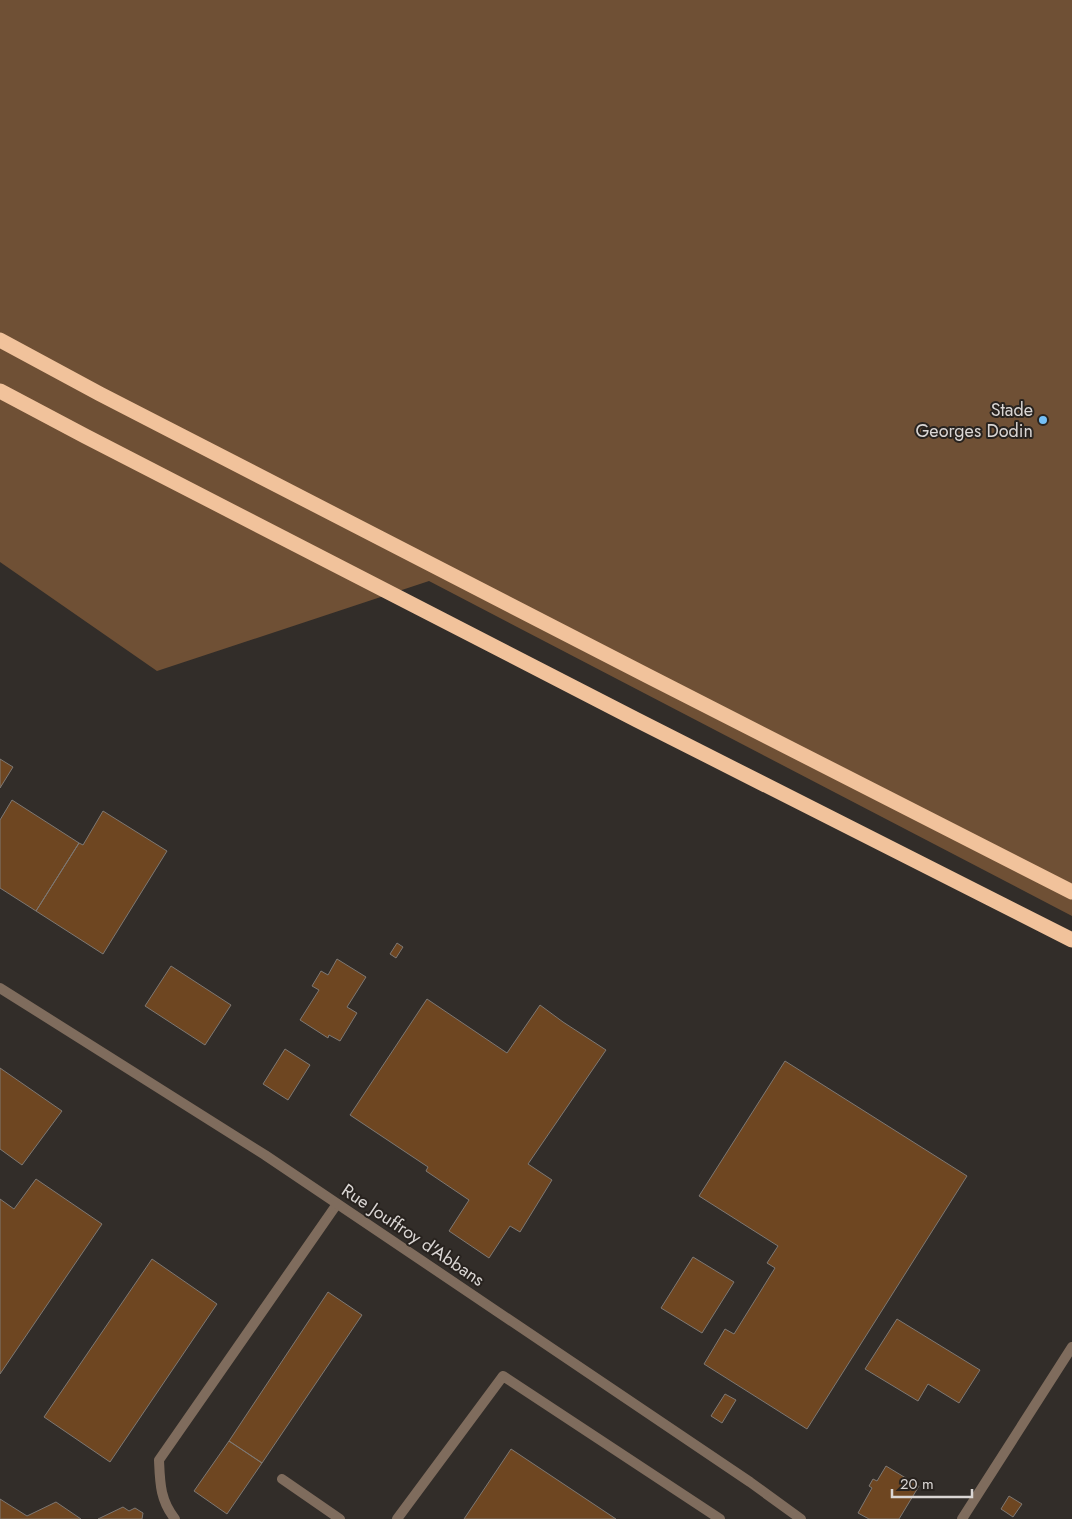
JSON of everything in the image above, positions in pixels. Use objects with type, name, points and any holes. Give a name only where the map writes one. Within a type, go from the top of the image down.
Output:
[{"type":"highway","points":[[0,340],[100,394],[612,658],[1072,892]]},
{"type":"highway","points":[[0,390],[85,436],[637,720],[1072,940]]},
{"type":"street","name":"Rue Jouffroy d'Abbans","points":[[0,988],[265,1155],[750,1482],[801,1519]]},
{"type":"street","points":[[175,1519],[167,1509],[160,1488],[160,1460],[319,1233],[337,1204]]},
{"type":"street","points":[[962,1519],[1072,1347]]},
{"type":"street","points":[[397,1519],[503,1376],[720,1519]]},
{"type":"street","points":[[282,1479],[340,1519]]},
{"type":"shaded area","points":[[0,0],[1072,0],[1072,916],[429,581],[157,671],[0,562]]},
{"type":"building","points":[[0,759],[13,767],[0,788]]},
{"type":"building","points":[[12,800],[79,843],[36,911],[0,888],[0,820]]},
{"type":"building","points":[[103,811],[167,851],[103,954],[36,911],[79,843],[83,845]]},
{"type":"building","points":[[397,943],[403,947],[396,958],[390,954]]},
{"type":"building","points":[[337,959],[366,977],[347,1007],[357,1013],[340,1041],[329,1035],[328,1038],[300,1020],[319,990],[312,986],[321,971],[328,975]]},
{"type":"building","points":[[171,966],[231,1005],[205,1045],[145,1006]]},
{"type":"building","points":[[427,999],[507,1053],[540,1005],[606,1050],[528,1164],[552,1180],[520,1232],[510,1226],[489,1258],[449,1231],[469,1200],[426,1171],[428,1167],[350,1115]]},
{"type":"building","points":[[285,1049],[310,1065],[288,1100],[263,1084]]},
{"type":"building","points":[[785,1061],[967,1176],[807,1429],[704,1364],[725,1329],[734,1334],[775,1268],[767,1263],[778,1246],[699,1196]]},
{"type":"building","points":[[0,1068],[62,1111],[22,1165],[0,1149]]},
{"type":"building","points":[[36,1179],[102,1224],[0,1374],[0,1199],[14,1209]]},
{"type":"building","points":[[693,1257],[734,1282],[702,1333],[661,1308]]},
{"type":"building","points":[[152,1259],[217,1304],[110,1462],[44,1417]]},
{"type":"building","points":[[328,1292],[362,1315],[262,1463],[229,1441]]},
{"type":"building","points":[[897,1319],[980,1370],[959,1403],[928,1384],[918,1401],[865,1369]]},
{"type":"building","points":[[725,1394],[736,1400],[722,1423],[711,1416]]},
{"type":"building","points":[[229,1441],[262,1463],[227,1514],[194,1491]]},
{"type":"building","points":[[511,1449],[616,1519],[464,1519]]},
{"type":"building","points":[[886,1466],[919,1486],[899,1519],[869,1519],[858,1513],[872,1488],[869,1486],[873,1479],[877,1481]]},
{"type":"building","points":[[1009,1496],[1022,1504],[1013,1517],[1001,1509]]},
{"type":"building","points":[[0,1499],[27,1516],[56,1502],[81,1519],[0,1519]]},
{"type":"building","points":[[123,1507],[129,1511],[135,1508],[143,1513],[142,1519],[98,1519]]},
{"type":"place","name":"Stade Georges Dodin","points":[[1043,420]]}]
